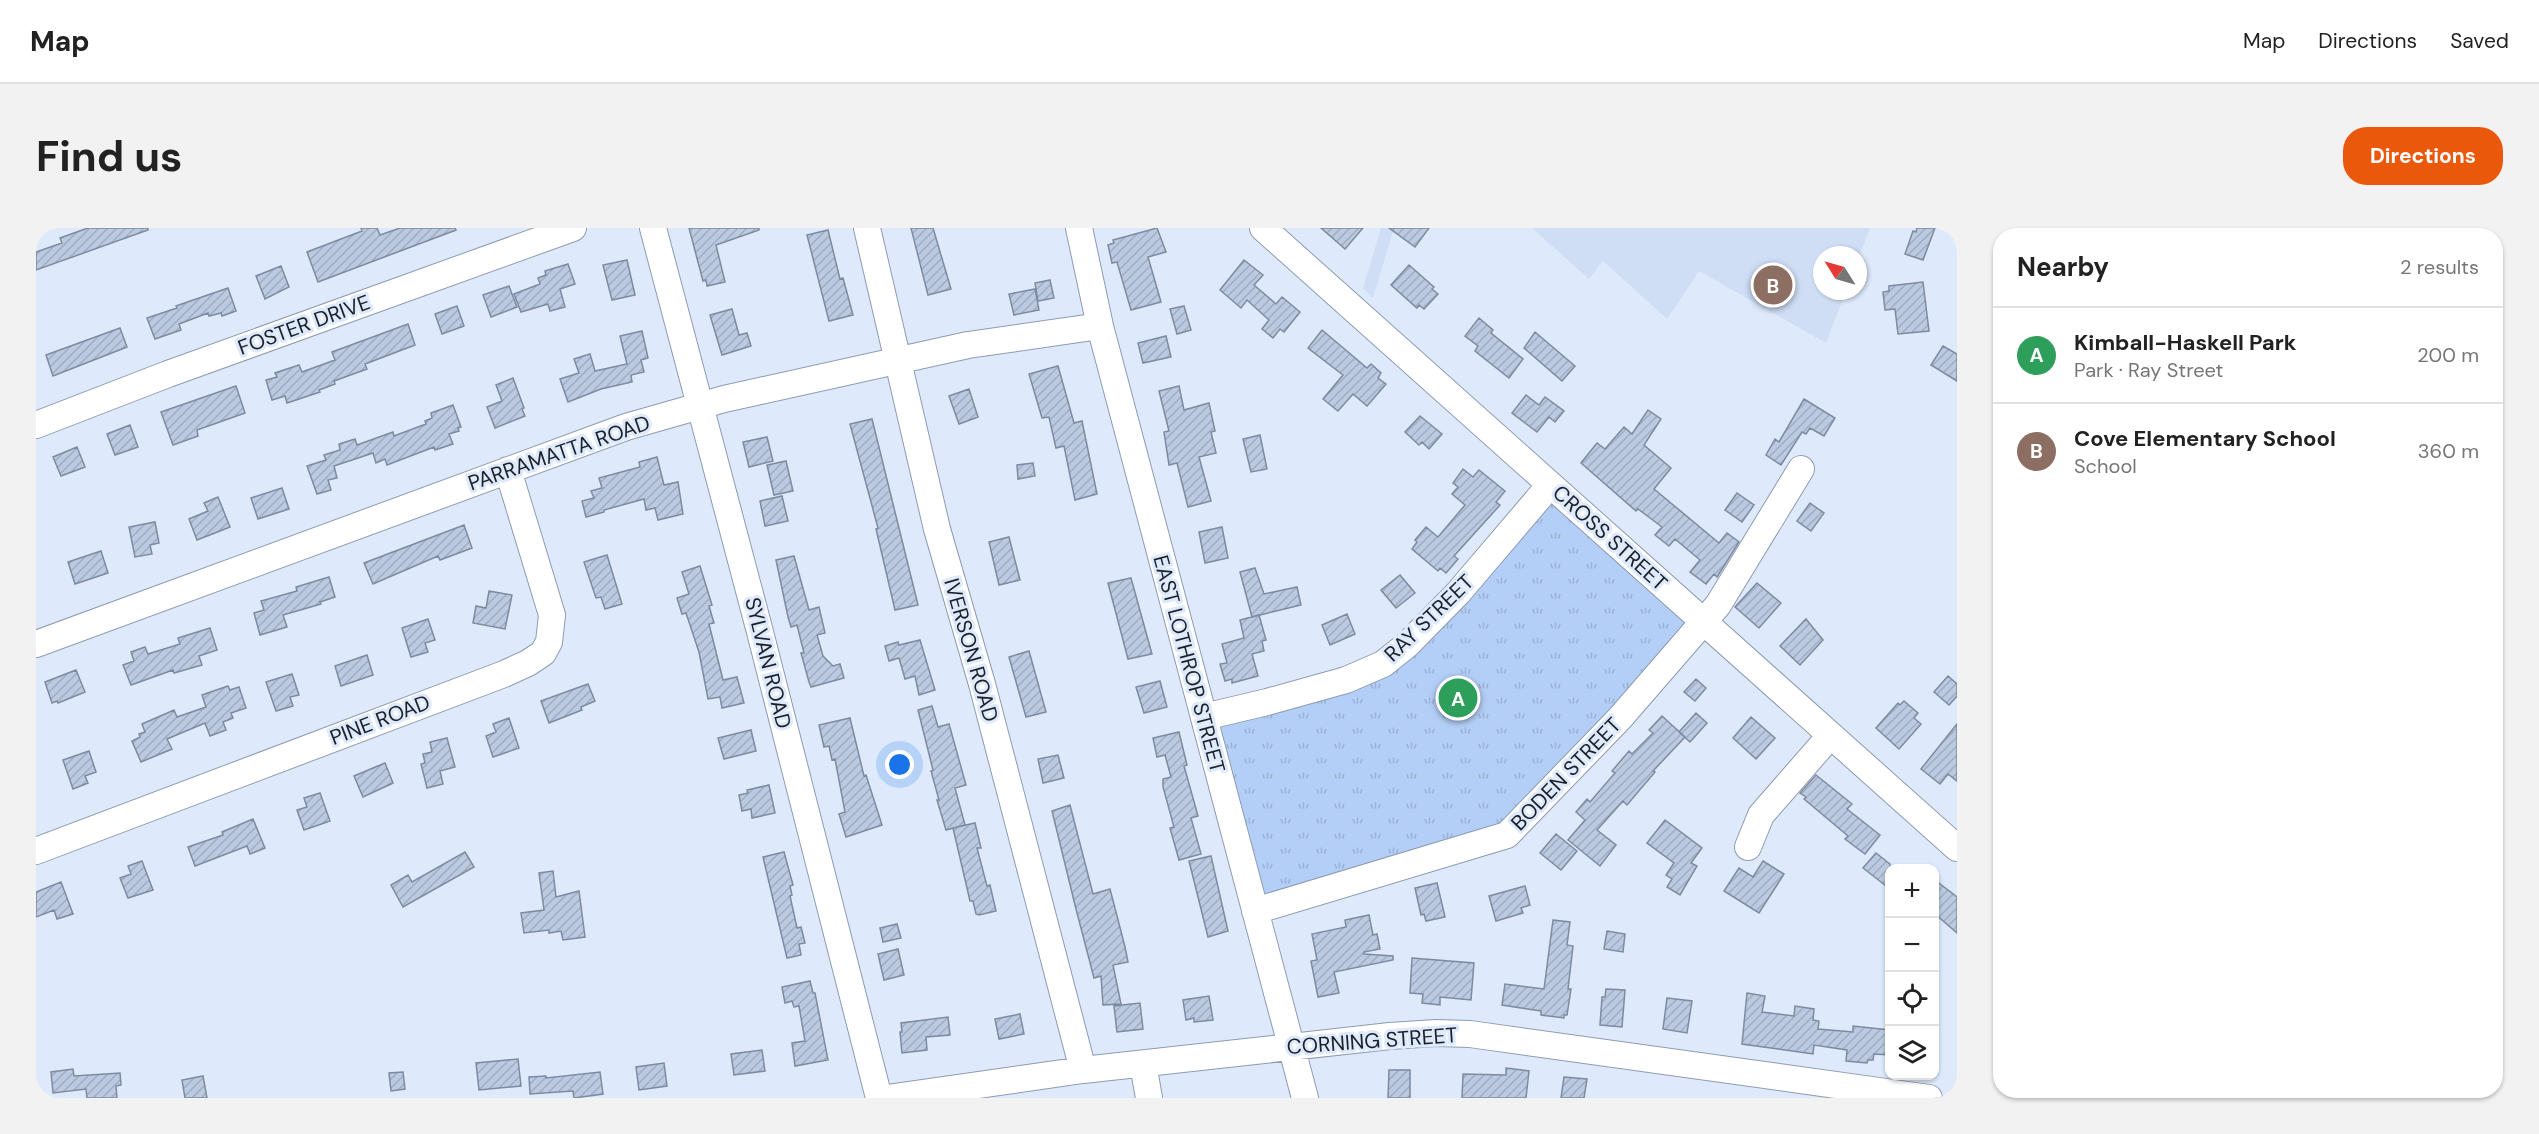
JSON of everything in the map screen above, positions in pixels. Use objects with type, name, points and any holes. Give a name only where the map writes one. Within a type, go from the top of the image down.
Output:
[{"type":"street","name":"FOSTER DRIVE","points":[[36,425],[168,374],[573,228]]},
{"type":"street","name":"IVERSON ROAD","points":[[867,228],[937,529],[982,684],[1083,1071]]},
{"type":"street","name":"EAST LOTHROP STREET","points":[[1078,228],[1101,326],[1203,717],[1305,1098]]},
{"type":"street","name":"CROSS STREET","points":[[1263,228],[1957,848]]},
{"type":"street","name":"SYLVAN ROAD","points":[[654,229],[879,1098]]},
{"type":"street","name":"PARRAMATTA ROAD","points":[[36,644],[626,427],[700,406],[968,345],[1101,326]]},
{"type":"street","name":"BODEN STREET","points":[[1255,911],[1507,835],[1620,718],[1718,605],[1801,469]]},
{"type":"street","name":"PINE ROAD","points":[[36,851],[504,674],[543,653],[549,642],[552,615],[508,470]]},
{"type":"street","name":"RAY STREET","points":[[1203,717],[1346,680],[1383,664],[1408,644],[1458,593],[1550,485]]},
{"type":"street","points":[[1748,847],[1761,815],[1830,736]]},
{"type":"street","name":"CORNING STREET","points":[[887,1098],[952,1094],[1083,1071],[1390,1036],[1436,1033],[1470,1034],[1929,1098]]},
{"type":"street","points":[[1143,1064],[1149,1098]]},
{"type":"shaded area","points":[[1381,228],[1394,228],[1373,298],[1363,288]]},
{"type":"shaded area","points":[[1532,228],[1870,228],[1863,246],[1813,246],[1813,300],[1843,300],[1826,343],[1699,271],[1667,319],[1603,261],[1589,279]]},
{"type":"green space","points":[[1550,485],[1703,622],[1507,835],[1266,913],[1204,717],[1346,680],[1408,644]]},
{"type":"building","points":[[88,228],[148,228],[148,230],[36,270],[36,252],[62,243],[60,238]]},
{"type":"building","points":[[361,228],[377,228],[380,235],[400,228],[455,228],[456,230],[318,282],[307,252],[362,231]]},
{"type":"building","points":[[689,228],[759,228],[759,230],[716,245],[725,282],[707,286],[706,280],[703,281]]},
{"type":"building","points":[[911,228],[933,228],[951,289],[928,295]]},
{"type":"building","points":[[1157,228],[1166,252],[1148,257],[1161,302],[1131,310],[1117,262],[1112,263],[1108,245],[1114,243],[1113,240]]},
{"type":"building","points":[[1321,228],[1363,228],[1345,249]]},
{"type":"building","points":[[1389,228],[1429,228],[1415,247]]},
{"type":"building","points":[[1917,228],[1935,228],[1923,260],[1905,254],[1913,231],[1916,232]]},
{"type":"building","points":[[828,230],[840,279],[843,278],[853,315],[829,321],[807,235]]},
{"type":"building","points":[[627,260],[635,295],[612,300],[603,265]]},
{"type":"building","points":[[1244,260],[1263,275],[1254,285],[1276,304],[1282,297],[1300,312],[1284,332],[1280,329],[1273,338],[1262,329],[1269,320],[1247,300],[1241,308],[1220,290]]},
{"type":"building","points":[[568,264],[575,284],[560,289],[565,307],[550,311],[548,304],[521,312],[514,294],[540,284],[538,278],[546,275],[545,271]]},
{"type":"building","points":[[1409,265],[1434,287],[1432,289],[1438,294],[1424,309],[1419,305],[1417,308],[1391,285]]},
{"type":"building","points":[[281,266],[289,287],[265,299],[256,276]]},
{"type":"building","points":[[1050,280],[1054,298],[1038,301],[1035,283]]},
{"type":"building","points":[[1923,282],[1929,331],[1898,334],[1895,309],[1885,310],[1883,292],[1889,291],[1889,286]]},
{"type":"building","points":[[509,286],[517,307],[491,317],[483,295]]},
{"type":"building","points":[[228,288],[236,311],[222,316],[221,313],[209,316],[208,313],[179,324],[181,330],[155,339],[147,318]]},
{"type":"building","points":[[1035,289],[1039,310],[1014,315],[1009,294]]},
{"type":"building","points":[[457,306],[464,326],[442,334],[435,314]]},
{"type":"building","points":[[1184,306],[1191,330],[1177,334],[1170,309]]},
{"type":"building","points":[[732,309],[739,335],[747,333],[751,346],[722,355],[710,315]]},
{"type":"building","points":[[1479,318],[1493,330],[1491,333],[1523,359],[1509,378],[1475,351],[1478,346],[1465,336]]},
{"type":"building","points":[[408,324],[415,345],[365,364],[367,369],[334,381],[335,384],[319,390],[320,392],[287,403],[285,396],[272,400],[266,380],[277,377],[275,373],[299,365],[302,372],[335,360],[332,352]]},
{"type":"building","points":[[120,328],[127,347],[53,376],[46,355]]},
{"type":"building","points":[[1322,330],[1367,368],[1371,364],[1381,373],[1378,378],[1386,384],[1367,406],[1353,394],[1338,411],[1323,399],[1343,375],[1308,348]]},
{"type":"building","points":[[642,331],[648,358],[641,360],[644,372],[631,375],[632,382],[601,389],[568,402],[560,379],[579,373],[574,359],[590,354],[595,371],[627,364],[620,336]]},
{"type":"building","points":[[1535,332],[1575,366],[1562,381],[1524,348]]},
{"type":"building","points":[[1166,336],[1171,357],[1143,363],[1138,343]]},
{"type":"building","points":[[1943,346],[1957,354],[1957,381],[1931,365]]},
{"type":"building","points":[[1058,366],[1074,423],[1082,421],[1097,494],[1075,500],[1064,446],[1056,448],[1049,417],[1042,418],[1029,374]]},
{"type":"building","points":[[513,378],[525,416],[495,428],[487,407],[502,401],[496,385]]},
{"type":"building","points":[[236,386],[245,413],[197,430],[198,436],[173,445],[161,412]]},
{"type":"building","points":[[1179,386],[1184,410],[1209,403],[1215,431],[1211,432],[1216,453],[1199,457],[1211,501],[1188,507],[1177,463],[1169,465],[1164,432],[1169,431],[1159,391]]},
{"type":"building","points":[[969,389],[978,417],[959,424],[949,396]]},
{"type":"building","points":[[1526,395],[1539,405],[1545,397],[1564,411],[1555,422],[1549,417],[1537,432],[1512,413]]},
{"type":"building","points":[[1804,399],[1835,418],[1824,436],[1810,428],[1806,434],[1802,432],[1781,465],[1766,455],[1775,439],[1779,442]]},
{"type":"building","points":[[453,405],[461,427],[458,428],[459,431],[449,434],[453,444],[435,450],[434,447],[387,465],[385,459],[376,463],[373,453],[334,466],[337,478],[328,480],[331,490],[317,494],[307,466],[326,460],[324,455],[340,450],[339,444],[355,439],[357,445],[393,432],[394,436],[426,424],[425,421],[432,418],[431,413]]},
{"type":"building","points":[[1648,410],[1661,419],[1644,445],[1671,468],[1654,489],[1719,543],[1727,533],[1739,542],[1717,577],[1714,574],[1706,584],[1690,572],[1700,560],[1675,539],[1669,546],[1655,535],[1662,527],[1638,509],[1636,511],[1581,463],[1597,443],[1605,449],[1624,427],[1632,434]]},
{"type":"building","points":[[1420,416],[1442,434],[1429,449],[1422,442],[1419,445],[1405,432]]},
{"type":"building","points":[[872,419],[918,605],[895,610],[876,529],[878,528],[850,424]]},
{"type":"building","points":[[130,425],[138,447],[115,455],[107,434]]},
{"type":"building","points":[[1260,435],[1267,469],[1251,472],[1243,439]]},
{"type":"building","points":[[767,437],[773,461],[749,467],[743,442]]},
{"type":"building","points":[[77,447],[85,467],[61,476],[53,457]]},
{"type":"building","points":[[657,457],[664,485],[678,482],[683,514],[658,520],[655,508],[646,510],[644,499],[586,517],[582,501],[594,498],[591,491],[602,488],[599,478],[640,467],[639,462]]},
{"type":"building","points":[[786,461],[793,491],[774,495],[767,465]]},
{"type":"building","points":[[1033,463],[1035,476],[1018,479],[1017,465]]},
{"type":"building","points":[[1463,469],[1473,477],[1479,470],[1505,491],[1496,502],[1500,505],[1454,556],[1458,559],[1446,573],[1440,568],[1438,571],[1412,549],[1417,542],[1415,540],[1426,527],[1438,537],[1465,505],[1452,494],[1458,487],[1453,483]]},
{"type":"building","points":[[282,488],[289,509],[258,519],[251,498]]},
{"type":"building","points":[[1737,493],[1754,505],[1742,522],[1725,510]]},
{"type":"building","points":[[782,496],[788,521],[765,526],[760,501]]},
{"type":"building","points":[[218,497],[230,527],[197,540],[189,519],[208,511],[204,503]]},
{"type":"building","points":[[1810,503],[1824,513],[1811,531],[1797,521]]},
{"type":"building","points":[[155,522],[159,543],[150,545],[152,554],[135,557],[129,527]]},
{"type":"building","points":[[464,525],[472,548],[440,560],[438,556],[373,584],[364,563]]},
{"type":"building","points":[[1222,527],[1228,558],[1205,563],[1199,532]]},
{"type":"building","points":[[1009,537],[1020,580],[999,585],[989,542]]},
{"type":"building","points":[[101,551],[108,573],[75,584],[68,562]]},
{"type":"building","points":[[607,555],[622,604],[605,609],[601,597],[596,598],[584,562]]},
{"type":"building","points":[[794,556],[809,610],[819,607],[825,633],[817,635],[823,656],[833,666],[840,664],[844,678],[811,687],[801,653],[804,653],[797,625],[791,627],[788,617],[776,560]]},
{"type":"building","points":[[700,566],[712,605],[709,606],[714,623],[709,624],[723,680],[737,677],[744,703],[722,708],[720,697],[708,699],[699,652],[686,613],[682,614],[677,598],[689,594],[682,572]]},
{"type":"building","points":[[1255,568],[1264,594],[1297,587],[1301,605],[1252,617],[1240,572]]},
{"type":"building","points":[[1400,575],[1415,593],[1396,608],[1381,590]]},
{"type":"building","points":[[329,577],[335,597],[320,602],[321,604],[283,615],[287,627],[260,635],[254,613],[264,610],[261,601],[297,591],[296,587]]},
{"type":"building","points":[[1131,578],[1152,654],[1128,659],[1108,583]]},
{"type":"building","points":[[1757,583],[1781,603],[1759,628],[1735,607]]},
{"type":"building","points":[[489,591],[512,595],[505,629],[473,623],[476,606],[486,608]]},
{"type":"building","points":[[1347,614],[1355,634],[1330,645],[1322,625]]},
{"type":"building","points":[[1259,615],[1266,640],[1262,641],[1264,651],[1252,654],[1258,676],[1232,683],[1232,679],[1225,681],[1220,664],[1227,663],[1222,644],[1244,638],[1240,620]]},
{"type":"building","points":[[428,619],[435,640],[425,643],[428,652],[411,657],[402,628]]},
{"type":"building","points":[[1806,619],[1823,640],[1800,665],[1780,646]]},
{"type":"building","points":[[210,628],[217,650],[199,656],[202,665],[174,673],[173,670],[131,685],[123,665],[134,661],[131,652],[145,647],[148,654],[180,644],[178,638]]},
{"type":"building","points":[[920,640],[935,690],[919,695],[915,676],[905,679],[899,658],[889,661],[885,646]]},
{"type":"building","points":[[1029,651],[1046,712],[1026,717],[1009,657]]},
{"type":"building","points":[[367,655],[373,675],[341,686],[335,666]]},
{"type":"building","points":[[76,670],[85,692],[58,703],[57,701],[52,703],[45,682]]},
{"type":"building","points":[[292,674],[299,695],[290,697],[293,706],[276,711],[266,682]]},
{"type":"building","points":[[1948,676],[1957,684],[1957,696],[1949,705],[1934,692]]},
{"type":"building","points":[[1696,679],[1706,688],[1695,701],[1684,692]]},
{"type":"building","points":[[1160,681],[1167,707],[1144,713],[1136,687]]},
{"type":"building","points":[[588,684],[595,701],[581,707],[582,710],[549,723],[541,701]]},
{"type":"building","points":[[228,686],[230,690],[239,687],[246,708],[231,713],[233,718],[223,722],[226,730],[210,736],[205,723],[167,739],[172,749],[141,762],[132,741],[145,732],[142,724],[174,710],[177,717],[206,707],[202,695]]},
{"type":"building","points":[[1904,701],[1918,713],[1914,718],[1921,724],[1899,749],[1876,728],[1898,703],[1900,705]]},
{"type":"building","points":[[932,706],[938,727],[949,724],[966,785],[955,788],[965,825],[946,830],[937,800],[939,800],[931,771],[933,770],[918,710]]},
{"type":"building","points":[[1696,713],[1707,723],[1690,742],[1679,732]]},
{"type":"building","points":[[1662,716],[1685,737],[1653,771],[1655,772],[1627,805],[1623,801],[1597,830],[1616,845],[1600,866],[1568,840],[1585,820],[1576,812],[1587,799],[1590,802],[1615,773],[1612,771],[1629,751],[1632,754],[1653,733],[1649,730]]},
{"type":"building","points":[[1751,717],[1775,738],[1756,759],[1733,738]]},
{"type":"building","points":[[509,718],[519,748],[493,757],[486,736],[496,732],[493,724]]},
{"type":"building","points":[[850,718],[864,776],[866,775],[882,825],[846,837],[839,814],[845,812],[835,759],[832,760],[829,746],[824,747],[819,725]]},
{"type":"building","points":[[1957,724],[1957,781],[1948,774],[1940,784],[1921,769]]},
{"type":"building","points":[[751,730],[756,751],[724,759],[718,738]]},
{"type":"building","points":[[1179,732],[1187,765],[1184,766],[1198,816],[1191,818],[1201,854],[1179,860],[1170,828],[1174,827],[1163,787],[1163,779],[1171,777],[1165,755],[1157,757],[1153,738]]},
{"type":"building","points":[[447,738],[455,767],[440,771],[443,784],[427,788],[421,764],[425,763],[423,754],[432,752],[430,742]]},
{"type":"building","points":[[89,751],[96,772],[85,776],[88,783],[73,789],[63,760]]},
{"type":"building","points":[[1058,755],[1064,778],[1043,783],[1038,759]]},
{"type":"building","points":[[385,763],[393,783],[363,797],[354,776]]},
{"type":"building","points":[[1816,775],[1852,804],[1847,809],[1880,835],[1865,854],[1845,839],[1848,836],[1804,799],[1806,797],[1800,793]]},
{"type":"building","points":[[769,785],[775,813],[752,818],[751,809],[742,811],[739,795],[748,793],[747,790]]},
{"type":"building","points":[[320,793],[330,821],[304,830],[297,810],[307,807],[304,798]]},
{"type":"building","points":[[1070,805],[1093,894],[1110,889],[1125,947],[1128,962],[1113,965],[1121,1004],[1103,1005],[1101,976],[1094,978],[1076,909],[1052,811]]},
{"type":"building","points":[[253,819],[265,848],[250,854],[247,846],[195,866],[188,847],[223,835],[222,832]]},
{"type":"building","points":[[1665,820],[1702,848],[1691,863],[1697,866],[1680,895],[1667,887],[1672,879],[1666,875],[1674,863],[1647,843]]},
{"type":"building","points":[[975,823],[981,848],[977,848],[996,911],[979,915],[976,914],[973,901],[970,901],[953,828]]},
{"type":"building","points":[[1556,834],[1577,851],[1561,870],[1540,853]]},
{"type":"building","points":[[465,852],[474,867],[403,907],[391,885],[408,875],[412,882]]},
{"type":"building","points":[[784,852],[793,885],[790,886],[792,895],[790,896],[797,928],[801,927],[805,943],[799,944],[801,955],[787,958],[763,857]]},
{"type":"building","points":[[1876,853],[1890,864],[1885,864],[1885,885],[1863,868]]},
{"type":"building","points":[[1211,856],[1228,931],[1208,937],[1189,861]]},
{"type":"building","points":[[142,861],[153,890],[128,898],[120,878],[131,874],[128,866]]},
{"type":"building","points":[[1763,861],[1784,874],[1759,913],[1724,891],[1739,868],[1753,877]]},
{"type":"building","points":[[553,871],[556,897],[579,891],[585,937],[563,940],[561,931],[549,933],[549,930],[524,933],[521,913],[544,910],[539,873]]},
{"type":"building","points":[[61,882],[73,914],[57,919],[54,910],[36,917],[36,892]]},
{"type":"building","points":[[1437,883],[1445,917],[1426,921],[1424,914],[1421,915],[1415,888]]},
{"type":"building","points":[[1939,883],[1957,897],[1957,933],[1939,917]]},
{"type":"building","points":[[1525,886],[1530,905],[1521,908],[1523,913],[1496,921],[1489,896]]},
{"type":"building","points":[[1369,915],[1373,935],[1377,934],[1380,949],[1364,952],[1364,954],[1393,956],[1393,960],[1334,972],[1339,993],[1318,997],[1311,961],[1317,960],[1312,934],[1346,927],[1345,920]]},
{"type":"building","points":[[1553,920],[1570,922],[1567,945],[1573,946],[1567,1015],[1564,1015],[1564,1018],[1541,1015],[1541,1011],[1502,1005],[1505,984],[1544,989]]},
{"type":"building","points":[[897,924],[901,938],[883,942],[880,928]]},
{"type":"building","points":[[1607,931],[1625,934],[1623,952],[1604,949]]},
{"type":"building","points":[[898,949],[904,975],[884,980],[878,954]]},
{"type":"building","points":[[1412,958],[1474,963],[1471,1000],[1440,997],[1440,1005],[1422,1003],[1423,994],[1410,993]]},
{"type":"building","points":[[810,981],[813,993],[815,993],[828,1060],[795,1066],[792,1043],[805,1041],[799,1006],[794,1007],[792,1001],[785,1003],[782,987]]},
{"type":"building","points":[[1606,989],[1625,990],[1622,1027],[1600,1025],[1602,997],[1605,997]]},
{"type":"building","points":[[1747,993],[1765,996],[1762,1012],[1794,1016],[1795,1006],[1814,1009],[1813,1020],[1819,1021],[1818,1029],[1853,1032],[1853,1026],[1885,1029],[1885,1055],[1874,1054],[1873,1060],[1868,1060],[1867,1063],[1846,1061],[1847,1050],[1814,1045],[1813,1054],[1742,1044]]},
{"type":"building","points":[[1209,996],[1213,1020],[1194,1022],[1194,1018],[1186,1020],[1183,1000]]},
{"type":"building","points":[[1667,998],[1692,1001],[1687,1033],[1663,1029]]},
{"type":"building","points":[[1140,1003],[1143,1029],[1117,1032],[1114,1006]]},
{"type":"building","points":[[1020,1014],[1024,1034],[999,1039],[995,1019]]},
{"type":"building","points":[[948,1017],[950,1035],[926,1037],[927,1050],[902,1053],[901,1023]]},
{"type":"building","points":[[762,1050],[765,1071],[734,1075],[731,1054]]},
{"type":"building","points":[[518,1059],[521,1086],[479,1090],[476,1063]]},
{"type":"building","points":[[664,1063],[667,1086],[639,1090],[636,1067]]},
{"type":"building","points":[[1506,1068],[1529,1071],[1526,1098],[1462,1098],[1463,1074],[1506,1075]]},
{"type":"building","points":[[73,1069],[74,1076],[120,1073],[121,1085],[116,1086],[117,1098],[87,1098],[86,1089],[53,1093],[51,1072]]},
{"type":"building","points":[[1389,1070],[1410,1070],[1410,1098],[1388,1098]]},
{"type":"building","points":[[403,1072],[405,1089],[391,1091],[389,1073]]},
{"type":"building","points":[[600,1072],[603,1094],[574,1098],[573,1091],[530,1094],[529,1077],[546,1076],[546,1078]]},
{"type":"building","points":[[203,1076],[207,1098],[185,1098],[182,1080]]},
{"type":"building","points":[[1564,1077],[1587,1079],[1584,1098],[1561,1098]]},
{"type":"place","name":"Cove Elementary School","points":[[1773,285]]},
{"type":"place","name":"Kimball-Haskell Park","points":[[1458,698]]}]
